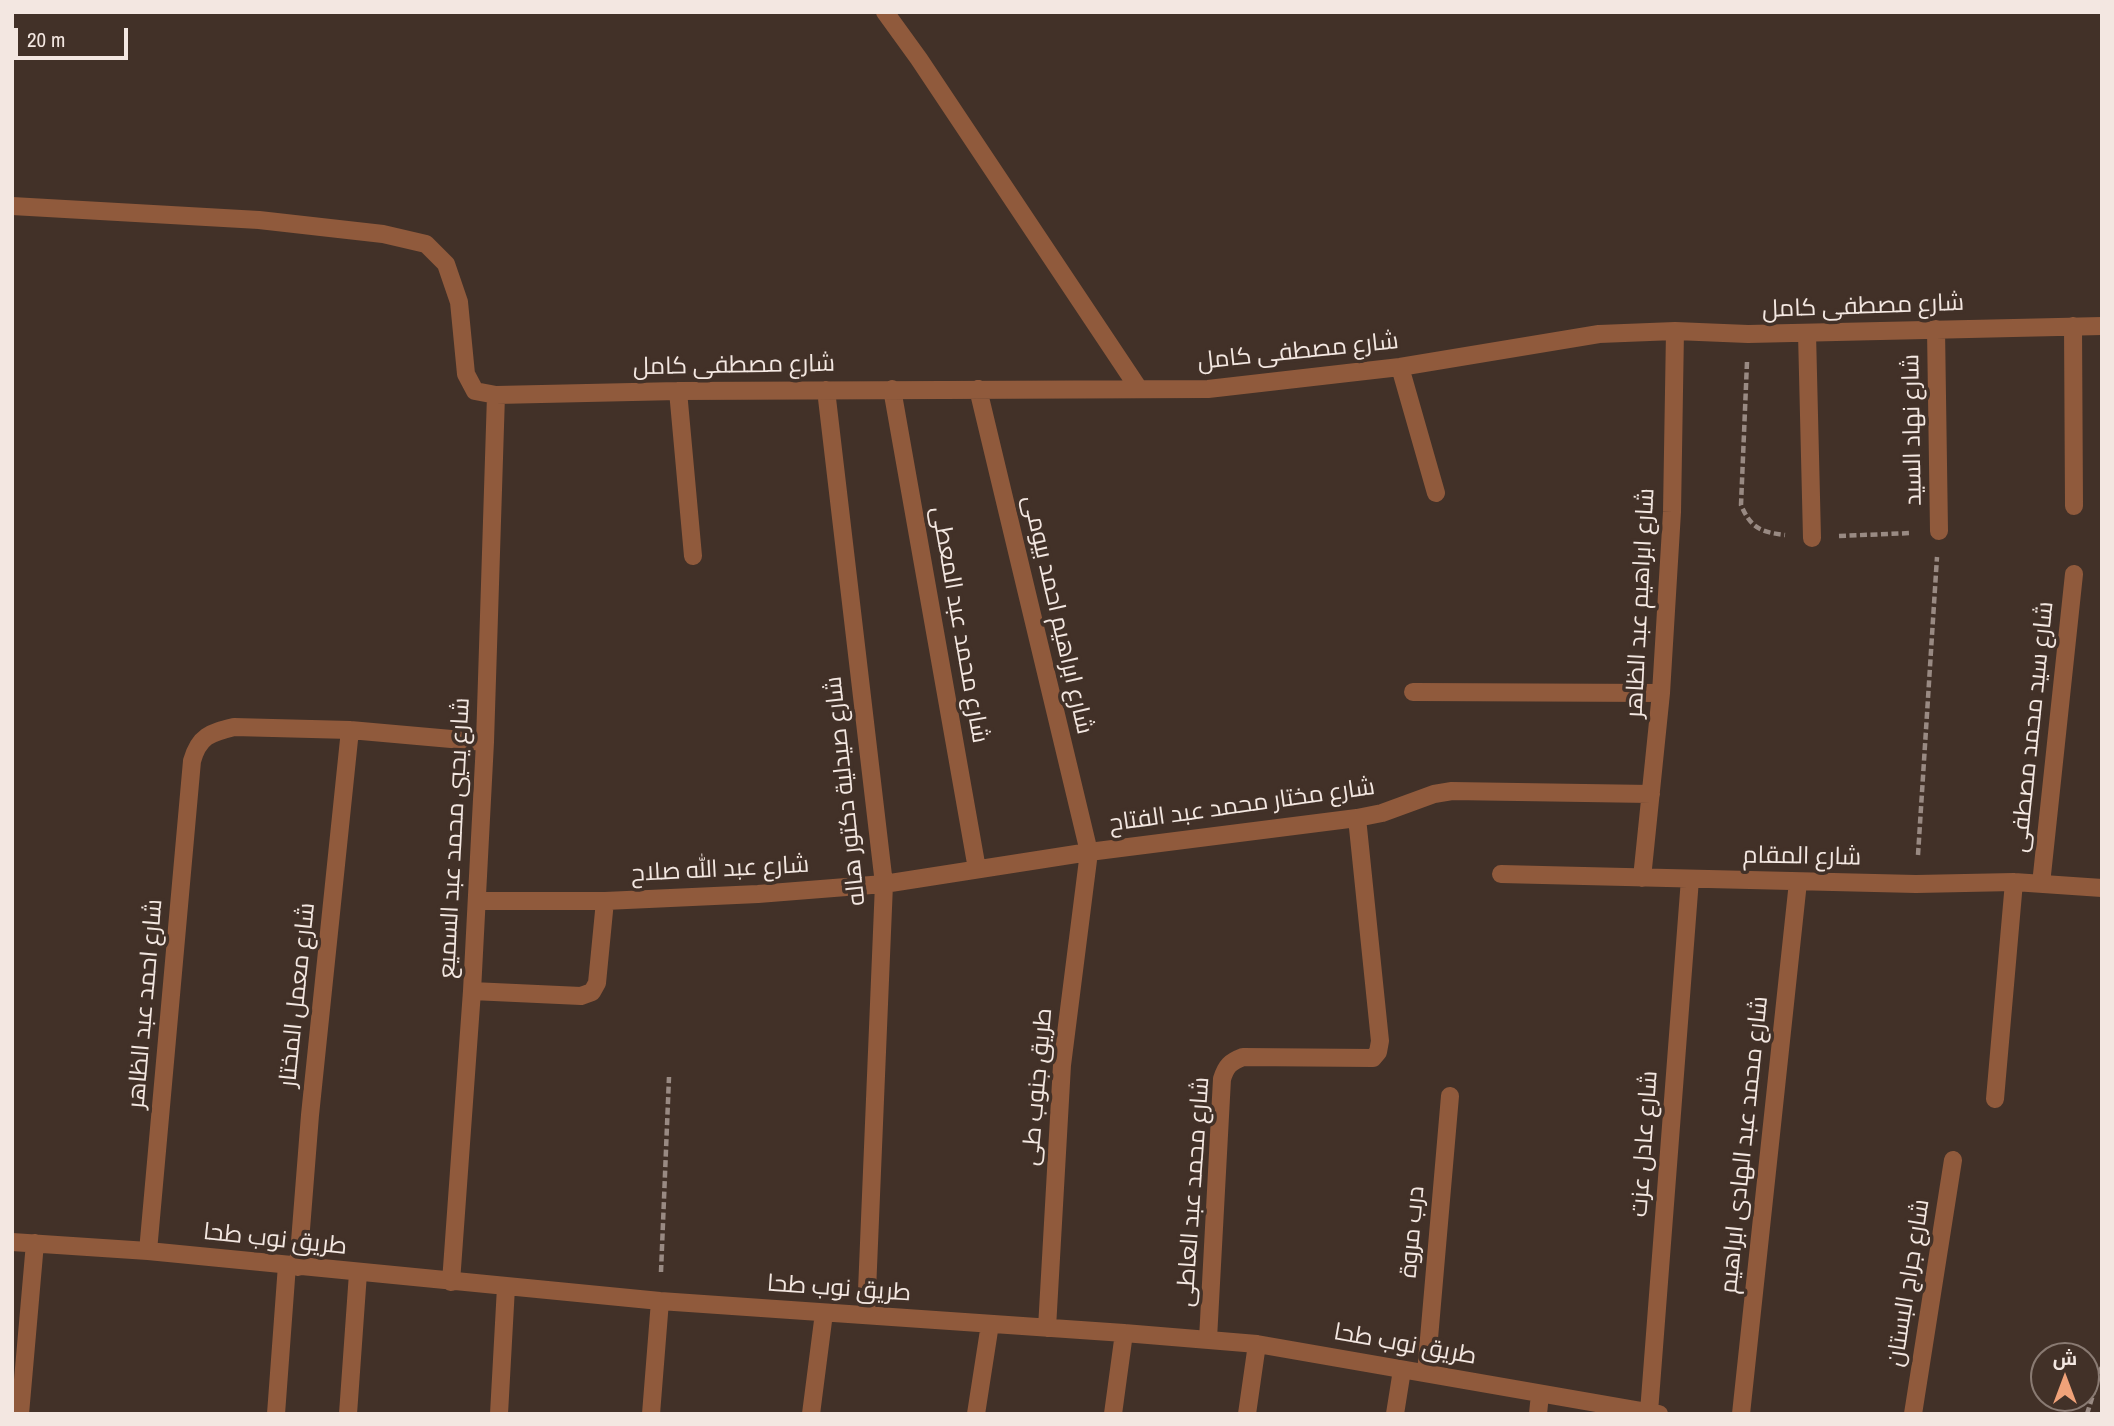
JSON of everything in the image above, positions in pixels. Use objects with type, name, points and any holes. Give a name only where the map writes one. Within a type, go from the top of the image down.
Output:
[{"type":"street","points":[[885,12],[1139,389]]},
{"type":"street","points":[[12,206],[259,220],[383,234],[425,244],[446,264],[459,302],[466,374],[475,391],[496,395]]},
{"type":"street","points":[[2073,326],[2074,506]]},
{"type":"street","name":"شارع مصطفى كامل","points":[[496,395],[892,389],[1208,389],[1400,367],[1600,334],[1675,331],[1748,334],[2102,326]]},
{"type":"street","name":"شارع نهاد السيد","points":[[1936,329],[1939,531]]},
{"type":"street","name":"شارع ابراهيم عبد الظاهر","points":[[1642,878],[1661,693],[1672,512],[1675,331]]},
{"type":"street","points":[[1807,333],[1812,538]]},
{"type":"street","points":[[1400,367],[1436,493]]},
{"type":"street","name":"شارع محمد عبد المعطى","points":[[892,389],[977,869]]},
{"type":"street","name":"شارع ابراهيم احمد بيومى","points":[[978,389],[1089,852]]},
{"type":"street","name":"شارع صيدلية دكتور هاله","points":[[825,390],[884,884],[866,1315]]},
{"type":"street","points":[[678,391],[694,556]]},
{"type":"street","name":"شارع يحيي محمد عبد السميع","points":[[451,1282],[477,901],[496,395]]},
{"type":"street","name":"شارع سيد محمد مصطفى","points":[[2041,884],[2074,574]]},
{"type":"street","points":[[1413,692],[1661,693]]},
{"type":"street","name":"شارع احمد عبد الظاهر","points":[[148,1251],[192,761],[197,745],[207,737],[234,726],[350,730]]},
{"type":"street","points":[[350,730],[485,742]]},
{"type":"street","name":"شارع معمل المختار","points":[[276,1414],[350,730]]},
{"type":"street","name":"شارع مختار محمد عبد الفتاح","points":[[1089,852],[1357,818],[1452,791],[1651,794]]},
{"type":"street","name":"شارع محمد عبد العاطى","points":[[1208,1339],[1222,1079],[1231,1062],[1243,1057],[1374,1058],[1378,1052],[1380,1041],[1357,818]]},
{"type":"street","name":"شارع عبد الله صلاح","points":[[477,901],[604,901],[758,894],[884,884],[1089,852]]},
{"type":"street","name":"طريق جنوب طى","points":[[1047,1328],[1062,1065],[1089,852]]},
{"type":"street","name":"شارع المقام","points":[[1501,874],[1916,884],[2014,882],[2102,888]]},
{"type":"street","name":"شارع عادل عزت","points":[[1654,1413],[1690,879]]},
{"type":"street","name":"شارع محمد عبد الهادى ابراهيم","points":[[1741,1414],[1798,882]]},
{"type":"street","points":[[1995,1099],[2014,882]]},
{"type":"street","points":[[472,991],[581,996],[592,992],[597,983],[604,901]]},
{"type":"street","name":"درب مروة","points":[[1426,1373],[1450,1096]]},
{"type":"street","name":"شارع جراج البستان","points":[[1913,1414],[1953,1160]]},
{"type":"street","name":"طريق نوب طحا","points":[[12,1242],[148,1251],[660,1301],[1257,1344],[1654,1413]]},
{"type":"street","points":[[20,1414],[35,1243]]},
{"type":"street","points":[[348,1414],[358,1273]]},
{"type":"street","points":[[499,1414],[506,1287]]},
{"type":"street","points":[[651,1414],[660,1301]]},
{"type":"street","points":[[811,1414],[824,1313]]},
{"type":"street","points":[[976,1414],[990,1324]]},
{"type":"street","points":[[1113,1414],[1124,1333]]},
{"type":"street","points":[[1247,1414],[1257,1344]]},
{"type":"street","points":[[1395,1414],[1402,1370]]},
{"type":"street","points":[[1538,1414],[1541,1394]]},
{"type":"path","points":[[1748,334],[1741,505],[1748,521],[1765,533],[1812,538],[1939,531],[1916,884]]},
{"type":"path","points":[[660,1301],[669,1077]]},
{"type":"path","points":[[2087,1414],[2102,1366]]}]
